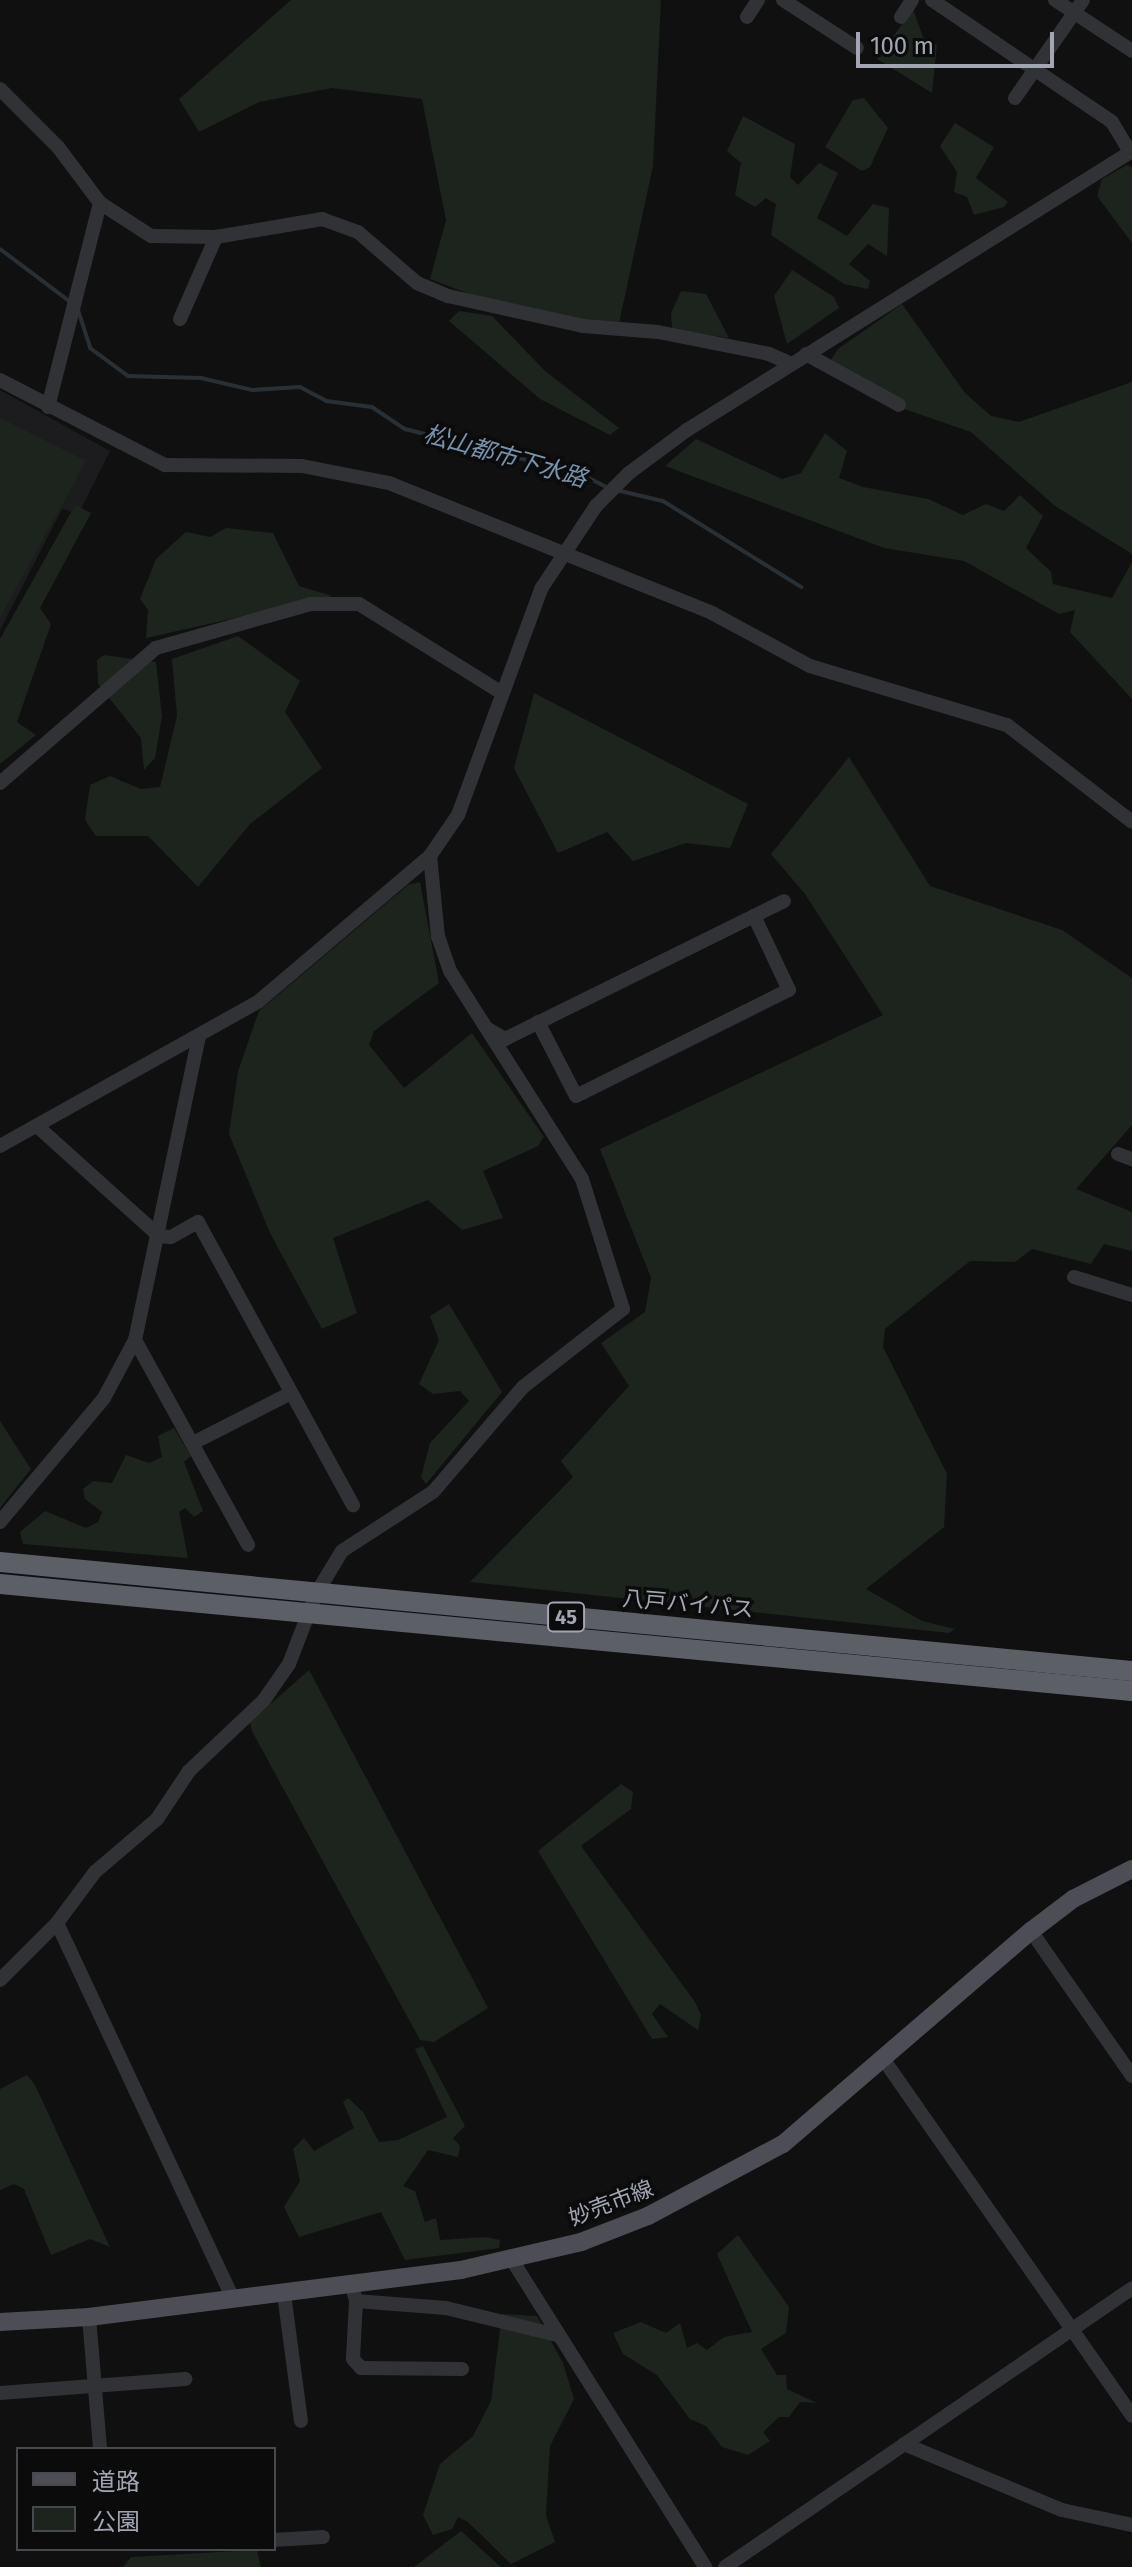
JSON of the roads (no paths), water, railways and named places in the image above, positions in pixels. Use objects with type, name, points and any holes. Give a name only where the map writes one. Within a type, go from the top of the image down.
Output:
[{"type":"highway","name":"八戸バイパス","points":[[0,1562],[1132,1671]]},
{"type":"highway","name":"八戸バイパス","points":[[0,1584],[1132,1691]]},
{"type":"main road","name":"妙売市線","points":[[0,2322],[89,2317],[284,2294],[354,2294],[581,2242],[704,2190],[783,2144],[1031,1931],[1073,1899],[1132,1869]]},
{"type":"street","points":[[747,17],[758,0]]},
{"type":"street","points":[[783,0],[857,48]]},
{"type":"street","points":[[901,17],[912,0]]},
{"type":"street","points":[[0,1146],[259,1001],[430,856],[458,815],[502,693],[561,554],[596,506],[657,450],[1131,152],[1112,122],[932,0]]},
{"type":"street","points":[[1055,0],[1078,6],[1132,51]]},
{"type":"street","points":[[1015,98],[1078,6]]},
{"type":"street","points":[[0,89],[58,147],[100,203],[151,236],[216,237],[298,221],[343,223],[417,283],[448,296],[583,326],[658,332],[755,351],[791,364]]},
{"type":"street","points":[[48,407],[100,203]]},
{"type":"street","points":[[180,319],[216,237]]},
{"type":"street","points":[[806,354],[899,405]]},
{"type":"street","points":[[0,380],[165,465],[302,466],[389,483],[712,613],[810,666],[1007,725],[1132,822]]},
{"type":"street","points":[[0,783],[156,648],[310,604],[359,604],[502,693]]},
{"type":"street","points":[[0,1980],[57,1923],[95,1872],[157,1819],[189,1771],[264,1700],[289,1664],[316,1594],[342,1551],[433,1492],[523,1387],[623,1309],[582,1179],[450,971],[438,937],[430,856]]},
{"type":"street","points":[[484,1027],[505,1039],[784,901]]},
{"type":"street","points":[[538,1022],[576,1096],[789,990],[754,916]]},
{"type":"street","points":[[0,1522],[104,1398],[135,1340],[199,1037]]},
{"type":"street","points":[[37,1126],[159,1236],[171,1237],[198,1222],[353,1505]]},
{"type":"street","points":[[1074,1277],[1132,1295]]},
{"type":"street","points":[[135,1340],[248,1545]]},
{"type":"street","points":[[193,1443],[291,1393]]},
{"type":"street","points":[[57,1923],[234,2300]]},
{"type":"street","points":[[1031,1931],[1132,2076]]},
{"type":"street","points":[[884,2060],[1132,2416]]},
{"type":"street","points":[[512,2260],[705,2567]]},
{"type":"street","points":[[725,2567],[1132,2288]]},
{"type":"street","points":[[284,2294],[301,2421]]},
{"type":"street","points":[[462,2369],[361,2368],[353,2359],[354,2294],[446,2308],[557,2335]]},
{"type":"street","points":[[89,2317],[100,2447]]},
{"type":"street","points":[[0,2393],[185,2379]]},
{"type":"street","points":[[904,2444],[1062,2510],[1132,2525]]},
{"type":"street","points":[[276,2540],[323,2537]]},
{"type":"waterway","name":"松山都市下水路","points":[[0,249],[72,303]]},
{"type":"waterway","name":"松山都市下水路","points":[[78,310],[90,348],[128,376],[201,378],[252,390],[300,387],[326,401],[372,407],[405,429],[581,474],[607,487]]},
{"type":"waterway","points":[[616,490],[663,501],[801,587]]}]
